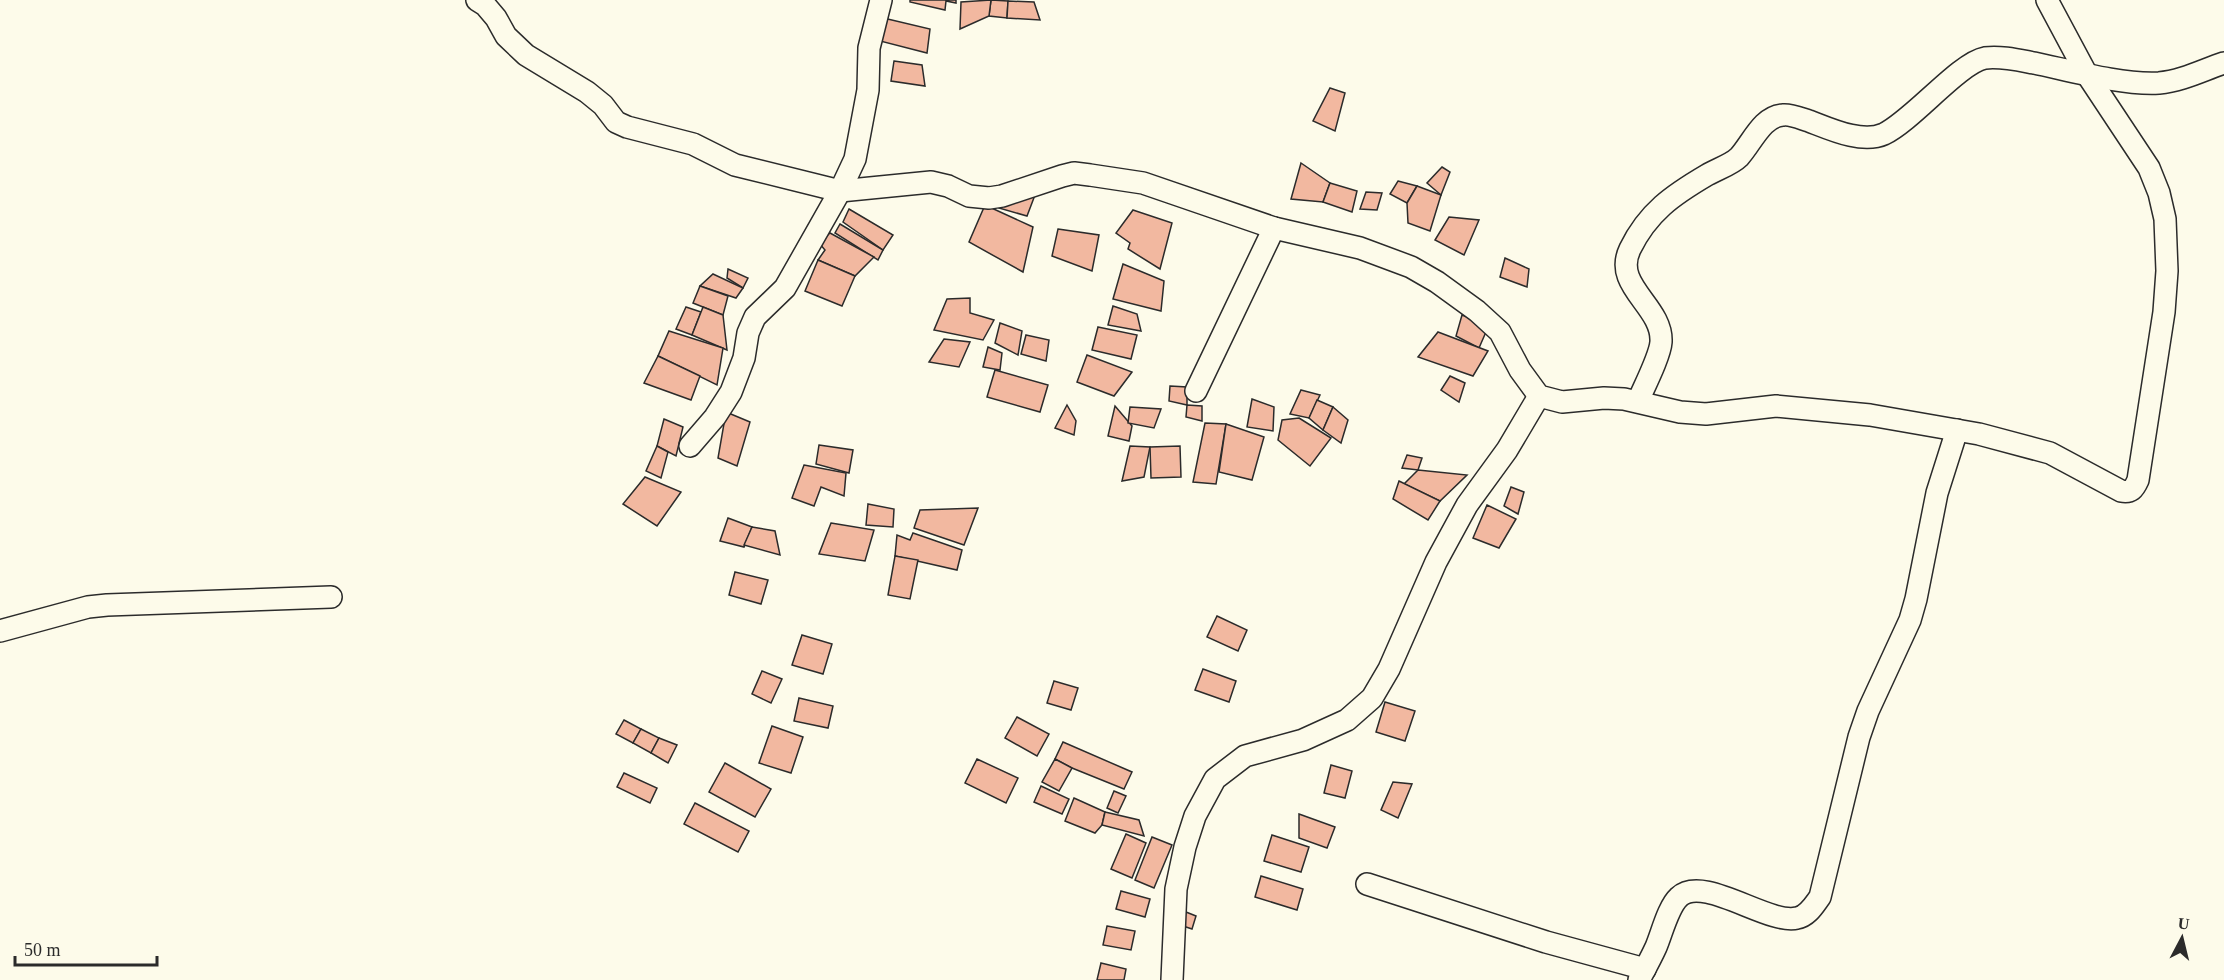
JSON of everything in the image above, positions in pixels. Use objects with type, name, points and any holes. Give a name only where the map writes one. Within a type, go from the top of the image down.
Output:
[{"type":"street","points":[[477,0],[485,5],[496,18],[513,45],[548,70],[587,92],[603,105],[616,122],[650,134],[693,144],[735,165],[840,192],[932,182],[948,186],[969,196],[989,198],[1004,196],[1074,173],[1143,183],[1274,228],[1360,248],[1411,267],[1437,282],[1477,311],[1500,332],[1520,370],[1539,396],[1562,402],[1604,398],[1638,402],[1680,412],[1706,414],[1776,406],[1870,415],[1957,430],[2050,453],[2121,491],[2128,492],[2134,489],[2138,480],[2163,312],[2167,271],[2165,219],[2150,168],[2086,73],[2047,0]]},
{"type":"street","points":[[690,446],[715,417],[730,392],[744,358],[748,333],[755,317],[785,288],[840,192],[855,159],[868,90],[869,48],[880,0]]},
{"type":"street","points":[[1638,402],[1661,343],[1658,323],[1627,277],[1625,262],[1631,248],[1655,211],[1682,189],[1737,159],[1773,117],[1785,114],[1863,137],[1882,135],[1906,119],[1966,68],[1983,58],[2006,58],[2133,82],[2159,83],[2182,79],[2224,63]]},
{"type":"street","points":[[1196,390],[1274,228]]},
{"type":"street","points":[[1172,980],[1176,889],[1185,847],[1195,816],[1215,779],[1245,756],[1303,740],[1347,720],[1372,699],[1389,669],[1436,562],[1467,505],[1507,450],[1539,396]]},
{"type":"street","points":[[1367,884],[1642,974],[1674,904],[1680,896],[1693,890],[1724,897],[1782,918],[1797,918],[1809,912],[1820,897],[1859,737],[1868,711],[1910,620],[1937,493],[1957,430]]},
{"type":"street","points":[[0,631],[88,607],[107,605],[331,597]]},
{"type":"building","points":[[910,0],[956,0],[956,3],[946,1],[945,10],[910,2]]},
{"type":"building","points":[[991,0],[1008,1],[1007,18],[989,16]]},
{"type":"building","points":[[991,0],[989,16],[960,29],[961,2]]},
{"type":"building","points":[[1008,1],[1034,2],[1040,20],[1007,18]]},
{"type":"building","points":[[875,16],[930,29],[927,53],[880,41]]},
{"type":"building","points":[[894,61],[922,65],[925,86],[891,81]]},
{"type":"building","points":[[1330,88],[1345,93],[1335,131],[1313,121]]},
{"type":"building","points":[[1301,163],[1330,183],[1323,202],[1291,199]]},
{"type":"building","points":[[1442,167],[1450,172],[1441,195],[1427,183]]},
{"type":"building","points":[[1398,181],[1417,186],[1407,203],[1390,194]]},
{"type":"building","points":[[1330,183],[1357,191],[1352,212],[1323,202]]},
{"type":"building","points":[[1417,186],[1441,195],[1430,231],[1408,223],[1407,203]]},
{"type":"building","points":[[1366,192],[1382,193],[1377,210],[1360,209]]},
{"type":"building","points":[[1035,195],[1027,216],[999,208],[1002,196]]},
{"type":"building","points":[[985,205],[1033,227],[1023,272],[969,242]]},
{"type":"building","points":[[849,209],[893,235],[883,250],[843,222]]},
{"type":"building","points":[[1133,210],[1172,223],[1160,269],[1128,249],[1130,243],[1116,233]]},
{"type":"building","points":[[1449,217],[1479,220],[1464,255],[1435,240]]},
{"type":"building","points":[[840,224],[883,250],[878,260],[835,233]]},
{"type":"building","points":[[1058,229],[1099,235],[1092,271],[1052,256]]},
{"type":"building","points":[[830,233],[874,257],[855,276],[818,260],[825,250],[819,243]]},
{"type":"building","points":[[1505,258],[1529,269],[1527,287],[1500,277]]},
{"type":"building","points":[[818,260],[855,276],[842,306],[805,291]]},
{"type":"building","points":[[1123,264],[1164,281],[1161,311],[1113,299]]},
{"type":"building","points":[[728,269],[748,278],[743,288],[727,278]]},
{"type":"building","points":[[713,274],[743,288],[736,298],[700,286]]},
{"type":"building","points":[[700,286],[728,296],[723,315],[693,303]]},
{"type":"building","points":[[970,298],[970,313],[994,320],[983,340],[934,330],[947,299]]},
{"type":"building","points":[[1113,306],[1137,314],[1141,331],[1108,325]]},
{"type":"building","points":[[686,307],[701,312],[692,335],[676,329]]},
{"type":"building","points":[[703,307],[723,315],[727,350],[692,335]]},
{"type":"building","points":[[1462,315],[1489,325],[1479,348],[1456,336]]},
{"type":"building","points":[[1000,323],[1022,331],[1018,355],[995,343]]},
{"type":"building","points":[[1098,327],[1137,335],[1131,359],[1092,350]]},
{"type":"building","points":[[669,331],[723,348],[717,385],[658,356]]},
{"type":"building","points":[[1438,332],[1488,351],[1473,376],[1418,357]]},
{"type":"building","points":[[1026,335],[1049,340],[1046,361],[1021,354]]},
{"type":"building","points":[[944,339],[970,342],[959,367],[929,362]]},
{"type":"building","points":[[988,347],[1002,353],[1000,370],[983,367]]},
{"type":"building","points":[[1087,355],[1132,372],[1114,396],[1077,382]]},
{"type":"building","points":[[658,356],[700,376],[691,400],[644,383]]},
{"type":"building","points":[[995,370],[1048,385],[1040,412],[987,397]]},
{"type":"building","points":[[1450,376],[1465,383],[1459,402],[1441,390]]},
{"type":"building","points":[[1170,386],[1187,387],[1187,405],[1169,401]]},
{"type":"building","points":[[1301,390],[1320,395],[1309,418],[1290,414]]},
{"type":"building","points":[[1252,399],[1274,407],[1273,431],[1247,427]]},
{"type":"building","points":[[1317,400],[1333,407],[1323,430],[1309,418]]},
{"type":"building","points":[[1067,405],[1076,421],[1074,435],[1055,428]]},
{"type":"building","points":[[1187,405],[1202,406],[1202,421],[1186,417]]},
{"type":"building","points":[[1115,406],[1132,426],[1129,441],[1108,436]]},
{"type":"building","points":[[1130,407],[1161,409],[1154,428],[1128,423]]},
{"type":"building","points":[[1333,407],[1348,420],[1341,443],[1323,430]]},
{"type":"building","points":[[726,412],[750,422],[737,466],[718,458]]},
{"type":"building","points":[[1299,418],[1331,438],[1310,466],[1278,440],[1282,420]]},
{"type":"building","points":[[664,419],[683,427],[676,456],[657,446]]},
{"type":"building","points":[[1205,423],[1226,424],[1216,484],[1193,482]]},
{"type":"building","points":[[1226,424],[1264,437],[1252,480],[1219,472]]},
{"type":"building","points":[[819,445],[853,450],[849,473],[816,464]]},
{"type":"building","points":[[657,446],[668,452],[661,478],[646,471]]},
{"type":"building","points":[[1130,446],[1150,447],[1144,477],[1122,481]]},
{"type":"building","points":[[1180,446],[1181,477],[1151,478],[1150,447]]},
{"type":"building","points":[[1407,455],[1422,458],[1418,470],[1402,468]]},
{"type":"building","points":[[804,465],[846,473],[844,496],[821,487],[814,506],[792,498]]},
{"type":"building","points":[[1418,470],[1467,475],[1440,501],[1404,484]]},
{"type":"building","points":[[645,477],[681,492],[657,526],[623,504]]},
{"type":"building","points":[[1399,481],[1440,501],[1428,520],[1393,499]]},
{"type":"building","points":[[1511,487],[1524,492],[1518,514],[1504,506]]},
{"type":"building","points":[[868,504],[894,509],[893,527],[866,525]]},
{"type":"building","points":[[1487,505],[1516,519],[1499,548],[1473,538]]},
{"type":"building","points":[[978,508],[964,545],[914,528],[920,510]]},
{"type":"building","points":[[728,518],[752,527],[744,547],[720,541]]},
{"type":"building","points":[[831,523],[874,530],[865,561],[819,554]]},
{"type":"building","points":[[752,527],[775,531],[780,555],[744,545]]},
{"type":"building","points":[[913,533],[962,550],[957,570],[895,556],[897,535],[910,540]]},
{"type":"building","points":[[895,556],[918,560],[910,599],[888,595]]},
{"type":"building","points":[[735,572],[768,580],[761,604],[729,595]]},
{"type":"building","points":[[1217,616],[1247,630],[1238,651],[1207,637]]},
{"type":"building","points":[[802,635],[832,644],[823,674],[792,665]]},
{"type":"building","points":[[1203,669],[1236,681],[1229,702],[1195,690]]},
{"type":"building","points":[[762,671],[782,679],[771,703],[752,694]]},
{"type":"building","points":[[1054,681],[1078,688],[1071,710],[1047,703]]},
{"type":"building","points":[[799,698],[833,706],[828,728],[794,721]]},
{"type":"building","points":[[1385,702],[1415,711],[1405,741],[1376,732]]},
{"type":"building","points":[[1017,717],[1049,734],[1037,756],[1005,738]]},
{"type":"building","points":[[624,720],[641,729],[633,743],[616,734]]},
{"type":"building","points":[[772,726],[803,737],[791,773],[759,763]]},
{"type":"building","points":[[641,729],[659,738],[651,753],[633,743]]},
{"type":"building","points":[[659,738],[677,745],[668,763],[651,753]]},
{"type":"building","points":[[1063,742],[1132,772],[1124,789],[1055,759]]},
{"type":"building","points":[[977,759],[1018,778],[1006,803],[965,783]]},
{"type":"building","points":[[1055,759],[1072,768],[1059,791],[1042,782]]},
{"type":"building","points":[[725,763],[771,789],[755,817],[709,792]]},
{"type":"building","points":[[1331,765],[1352,771],[1345,798],[1324,793]]},
{"type":"building","points":[[624,773],[657,788],[650,803],[617,787]]},
{"type":"building","points":[[1393,782],[1412,784],[1398,818],[1381,810]]},
{"type":"building","points":[[1041,786],[1069,799],[1062,814],[1034,802]]},
{"type":"building","points":[[1114,791],[1126,796],[1118,813],[1107,808]]},
{"type":"building","points":[[1074,798],[1105,812],[1102,825],[1095,833],[1065,821]]},
{"type":"building","points":[[695,803],[749,831],[738,852],[684,824]]},
{"type":"building","points":[[1105,812],[1139,820],[1144,836],[1102,825]]},
{"type":"building","points":[[1299,814],[1335,827],[1327,848],[1299,838]]},
{"type":"building","points":[[1126,834],[1146,843],[1132,878],[1111,869]]},
{"type":"building","points":[[1272,835],[1309,847],[1301,872],[1264,861]]},
{"type":"building","points":[[1152,837],[1172,845],[1154,888],[1135,880]]},
{"type":"building","points":[[1261,876],[1303,889],[1297,910],[1255,897]]},
{"type":"building","points":[[1121,891],[1150,899],[1145,917],[1116,909]]},
{"type":"building","points":[[1181,910],[1196,916],[1192,929],[1180,925]]},
{"type":"building","points":[[1107,926],[1135,931],[1131,950],[1103,945]]},
{"type":"building","points":[[1101,963],[1126,969],[1124,980],[1097,980]]}]
